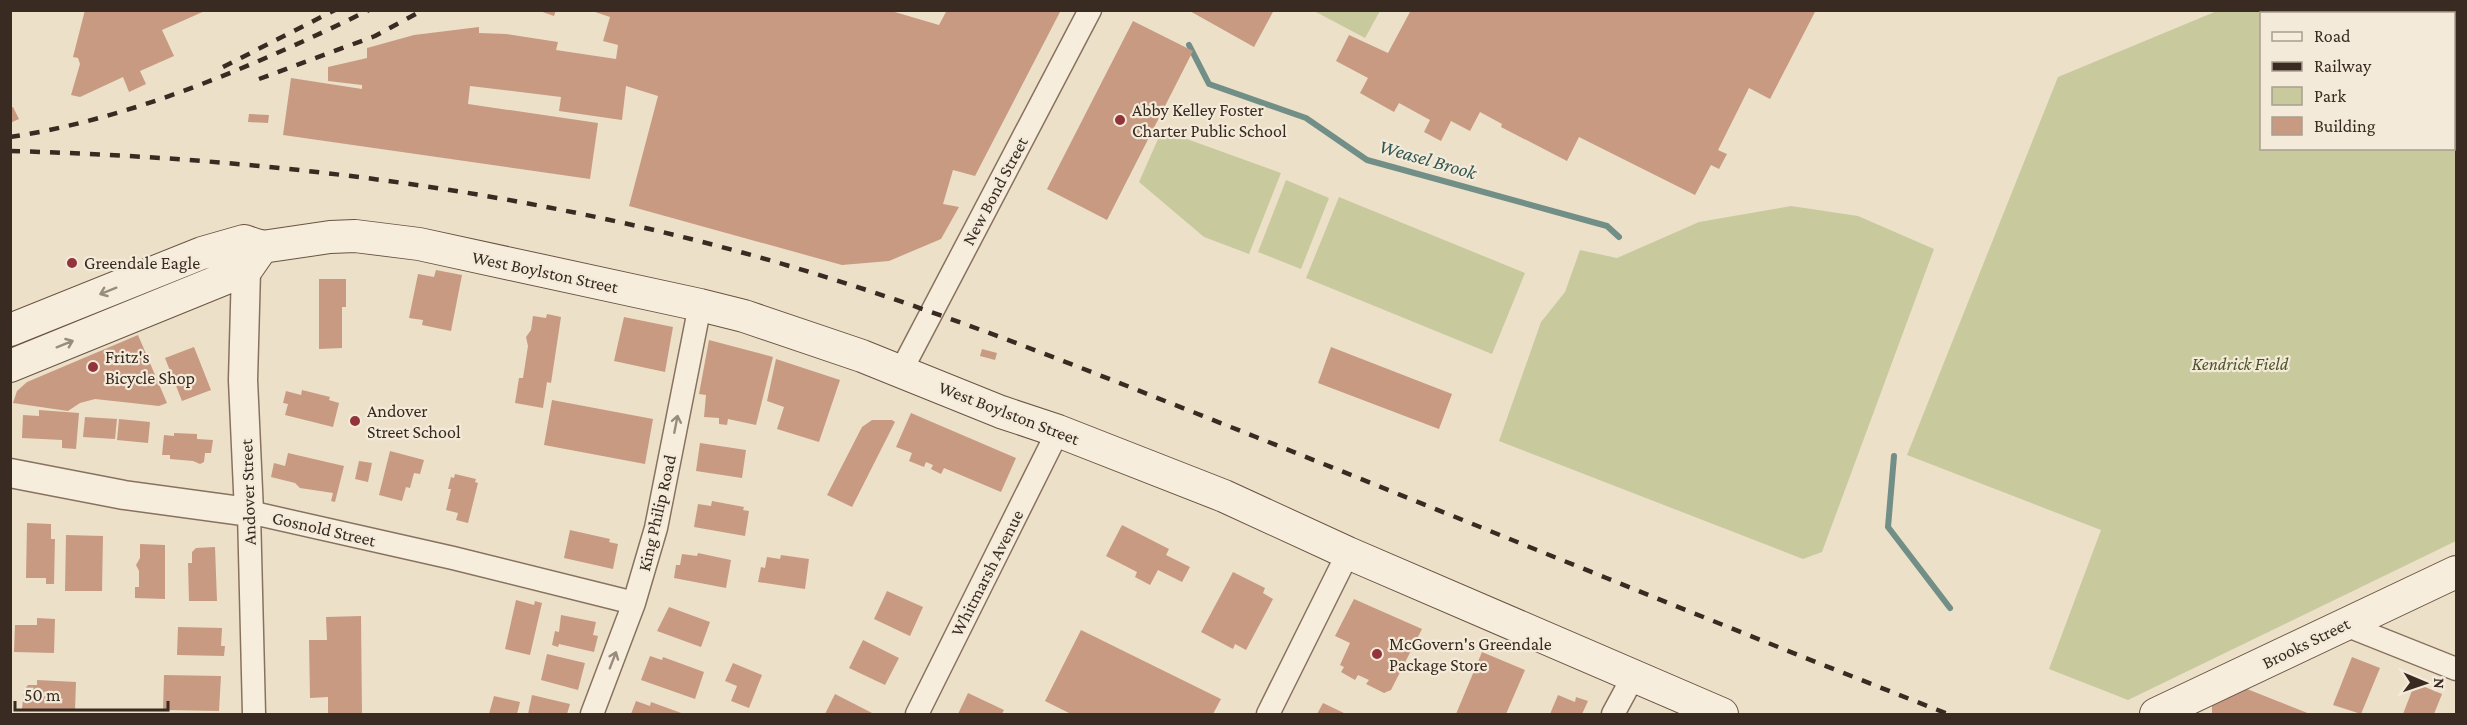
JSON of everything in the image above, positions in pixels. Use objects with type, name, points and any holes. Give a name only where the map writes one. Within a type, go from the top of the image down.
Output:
[{"type":"main road","name":"West Boylston Street","points":[[10,366],[254,258],[330,237],[359,236],[386,239],[700,305],[777,326],[901,371],[1000,412],[1224,496],[1348,553],[1722,714]]},
{"type":"main road","name":"West Boylston Street","points":[[10,330],[202,253],[244,241],[254,258]]},
{"type":"main road","name":"Brooks Street","points":[[2156,714],[2457,572]]},
{"type":"street","name":"New Bond Street","points":[[901,371],[1090,10]]},
{"type":"street","name":"Andover Street","points":[[254,258],[243,380],[254,714]]},
{"type":"street","name":"King Philip Road","points":[[591,714],[634,603],[656,528],[700,305]]},
{"type":"street","name":"Whitmarsh Avenue","points":[[916,714],[1058,432]]},
{"type":"street","name":"Gosnold Street","points":[[10,472],[124,495],[249,512],[453,558],[634,603]]},
{"type":"street","points":[[1268,714],[1348,553]]},
{"type":"street","points":[[2343,624],[2457,669]]},
{"type":"street","points":[[1613,714],[1633,677]]},
{"type":"green space","points":[[1314,11],[1380,11],[1365,38]]},
{"type":"green space","name":"Kendrick Field","points":[[2217,11],[2456,11],[2456,541],[2128,700],[2049,669],[2101,530],[1907,455],[2058,77]]},
{"type":"green space","points":[[1162,130],[1281,173],[1249,254],[1204,237],[1139,182]]},
{"type":"green space","points":[[1286,180],[1329,198],[1301,269],[1258,252]]},
{"type":"green space","points":[[1339,197],[1525,273],[1492,354],[1306,278]]},
{"type":"green space","points":[[1791,206],[1858,216],[1934,249],[1822,552],[1803,559],[1499,441],[1541,322],[1565,292],[1580,250],[1617,258],[1699,222]]},
{"type":"building","points":[[85,10],[207,10],[162,30],[174,56],[140,71],[146,84],[129,92],[123,77],[80,97],[71,95],[80,64],[78,58],[73,57]]},
{"type":"building","points":[[537,10],[556,10],[554,16]]},
{"type":"building","points":[[589,10],[888,10],[939,25],[947,10],[1061,10],[975,176],[953,170],[943,204],[959,207],[941,239],[889,261],[842,265],[629,206],[658,96],[626,86],[622,120],[559,111],[561,97],[470,86],[468,104],[598,123],[590,179],[283,135],[291,78],[362,89],[362,85],[328,81],[328,67],[367,58],[367,48],[414,35],[479,27],[479,33],[506,34],[558,42],[556,50],[616,59],[618,45],[603,41],[610,17]]},
{"type":"building","points":[[1188,10],[1274,10],[1254,47]]},
{"type":"building","points":[[1411,10],[1816,10],[1770,99],[1749,88],[1718,150],[1727,154],[1719,169],[1711,165],[1695,195],[1579,137],[1567,161],[1501,127],[1502,124],[1480,112],[1470,131],[1451,121],[1441,141],[1424,132],[1430,120],[1399,103],[1394,112],[1360,93],[1368,78],[1336,61],[1349,35],[1388,53]]},
{"type":"building","name":"Abby Kelley Foster Charter Public School","points":[[1133,21],[1193,51],[1107,220],[1047,189]]},
{"type":"building","points":[[13,107],[19,119],[10,123],[10,108]]},
{"type":"building","points":[[249,114],[269,115],[268,123],[248,122]]},
{"type":"building","points":[[436,270],[462,275],[451,331],[422,325],[423,320],[409,318],[418,274],[434,277]]},
{"type":"building","points":[[319,279],[346,279],[346,307],[342,307],[342,348],[319,349]]},
{"type":"building","points":[[547,314],[561,317],[551,383],[547,382],[543,408],[515,403],[519,378],[523,378],[528,346],[526,337],[531,330],[533,316],[546,318]]},
{"type":"building","points":[[624,317],[673,327],[665,372],[614,361]]},
{"type":"building","points":[[138,335],[167,403],[159,406],[95,399],[80,403],[68,411],[13,403],[17,391],[27,382]]},
{"type":"building","points":[[709,340],[773,357],[756,425],[728,419],[727,425],[719,424],[719,418],[704,417],[706,395],[699,394]]},
{"type":"building","points":[[194,347],[211,390],[182,401],[165,358]]},
{"type":"building","points":[[1331,347],[1452,394],[1439,429],[1318,383]]},
{"type":"building","points":[[982,349],[997,353],[995,360],[980,356]]},
{"type":"building","points":[[776,359],[840,380],[819,442],[777,429],[784,407],[767,401]]},
{"type":"building","points":[[302,390],[330,397],[329,400],[339,403],[333,427],[285,415],[288,404],[283,403],[286,391],[301,395]]},
{"type":"building","points":[[552,400],[653,419],[645,464],[544,445]]},
{"type":"building","points":[[39,410],[79,413],[76,449],[62,448],[62,440],[22,438],[23,415],[39,416]]},
{"type":"building","points":[[911,413],[1016,458],[1001,492],[944,468],[941,474],[931,469],[933,465],[926,462],[924,467],[909,461],[912,453],[896,447]]},
{"type":"building","points":[[85,417],[117,419],[115,439],[83,437]]},
{"type":"building","points":[[119,419],[150,422],[148,443],[117,440]]},
{"type":"building","points":[[872,420],[895,422],[852,507],[827,495],[862,427]]},
{"type":"building","points":[[174,433],[197,434],[197,439],[213,440],[211,453],[205,453],[204,462],[200,464],[193,461],[170,459],[170,455],[162,455],[164,435],[174,436]]},
{"type":"building","points":[[700,443],[746,450],[742,478],[696,471]]},
{"type":"building","points":[[390,451],[424,460],[420,474],[414,473],[410,488],[406,487],[402,501],[379,495]]},
{"type":"building","points":[[288,453],[344,466],[335,502],[331,501],[333,493],[300,488],[295,483],[271,477],[274,463],[285,466]]},
{"type":"building","points":[[359,461],[372,463],[368,482],[355,479]]},
{"type":"building","points":[[455,474],[476,479],[475,482],[478,483],[468,523],[456,520],[458,513],[446,510],[451,477],[454,478]]},
{"type":"building","points":[[712,501],[744,507],[743,510],[749,511],[745,536],[694,527],[698,504],[711,506]]},
{"type":"building","points":[[27,523],[51,524],[51,539],[55,539],[54,584],[46,584],[46,578],[26,578]]},
{"type":"building","points":[[1122,525],[1169,549],[1166,555],[1190,567],[1182,582],[1158,570],[1150,585],[1135,577],[1137,572],[1106,556]]},
{"type":"building","points":[[570,530],[610,539],[609,542],[618,544],[613,569],[564,558]]},
{"type":"building","points":[[66,535],[103,536],[102,591],[65,591]]},
{"type":"building","points":[[140,544],[165,545],[165,599],[135,598],[135,587],[139,587],[139,571],[136,565],[140,558]]},
{"type":"building","points":[[215,547],[217,601],[189,601],[188,563],[192,563],[192,552],[196,548]]},
{"type":"building","points":[[698,553],[731,560],[726,588],[674,578],[676,565],[680,565],[682,554],[697,556]]},
{"type":"building","points":[[781,555],[809,559],[805,589],[758,582],[761,567],[765,568],[767,557],[780,559]]},
{"type":"building","points":[[1233,572],[1265,588],[1263,593],[1273,599],[1246,650],[1235,644],[1233,649],[1201,632]]},
{"type":"building","points":[[887,591],[923,607],[910,636],[874,619]]},
{"type":"building","name":"McGovern's Greendale Package Store","points":[[1354,599],[1422,629],[1391,690],[1384,693],[1366,684],[1369,680],[1358,675],[1355,680],[1341,672],[1344,667],[1340,665],[1350,643],[1335,636]]},
{"type":"building","points":[[516,600],[534,605],[535,601],[542,603],[530,655],[505,649]]},
{"type":"building","points":[[669,607],[710,622],[701,647],[657,631]]},
{"type":"building","points":[[561,615],[596,622],[593,635],[598,636],[594,652],[559,644],[558,647],[552,645],[555,631],[559,632]]},
{"type":"building","points":[[361,616],[362,714],[328,714],[328,697],[310,698],[309,640],[327,640],[326,617]]},
{"type":"building","points":[[37,618],[55,619],[54,653],[14,652],[15,625],[37,625]]},
{"type":"building","points":[[178,627],[222,628],[221,646],[225,646],[224,656],[177,655]]},
{"type":"building","points":[[1081,630],[1221,699],[1213,714],[1071,714],[1045,701]]},
{"type":"building","points":[[863,640],[899,658],[885,685],[849,668]]},
{"type":"building","points":[[1482,652],[1525,670],[1506,714],[1456,714]]},
{"type":"building","points":[[547,654],[585,663],[578,690],[541,680]]},
{"type":"building","points":[[650,656],[662,660],[663,657],[704,672],[695,699],[641,680]]},
{"type":"building","points":[[2352,657],[2380,668],[2361,714],[2333,705]]},
{"type":"building","points":[[733,663],[762,675],[749,708],[731,701],[737,686],[725,681]]},
{"type":"building","points":[[164,675],[221,676],[219,711],[163,710]]},
{"type":"building","points":[[37,680],[76,682],[75,711],[22,709],[24,690],[28,685],[37,685]]},
{"type":"building","points":[[2415,683],[2442,694],[2434,714],[2403,714]]},
{"type":"building","points":[[2247,689],[2310,714],[2212,714],[2212,706]]},
{"type":"building","points":[[968,693],[1004,710],[1002,714],[958,714]]},
{"type":"building","points":[[835,694],[874,714],[825,714]]},
{"type":"building","points":[[532,695],[570,704],[567,714],[528,714]]},
{"type":"building","points":[[1558,695],[1575,702],[1576,697],[1588,701],[1582,714],[1550,714]]},
{"type":"building","points":[[494,696],[520,702],[517,714],[489,714]]},
{"type":"building","points":[[636,701],[650,706],[651,702],[684,714],[631,714]]},
{"type":"building","points":[[1323,703],[1346,714],[1317,714]]},
{"type":"waterway","name":"Weasel Brook","points":[[1189,45],[1209,84],[1306,118],[1367,160],[1607,226],[1619,237]]},
{"type":"waterway","name":"Weasel Brook","points":[[1894,456],[1888,527],[1950,608]]},
{"type":"railway","points":[[223,67],[335,10]]},
{"type":"railway","points":[[10,137],[56,129],[102,117],[194,87],[284,50],[369,10]]},
{"type":"railway","points":[[259,79],[375,36],[423,10]]},
{"type":"railway","points":[[10,151],[206,161],[402,183],[499,198],[596,217],[691,239],[786,265],[906,303],[1082,368],[1948,714]]},
{"type":"place","name":"Abby Kelley Foster Charter Public School","points":[[1120,120]]},
{"type":"place","name":"Greendale Eagle","points":[[72,263]]},
{"type":"place","name":"Fritz's Bicycle Shop","points":[[93,367]]},
{"type":"place","name":"Andover Street School","points":[[355,421]]},
{"type":"place","name":"McGovern's Greendale Package Store","points":[[1377,654]]}]
